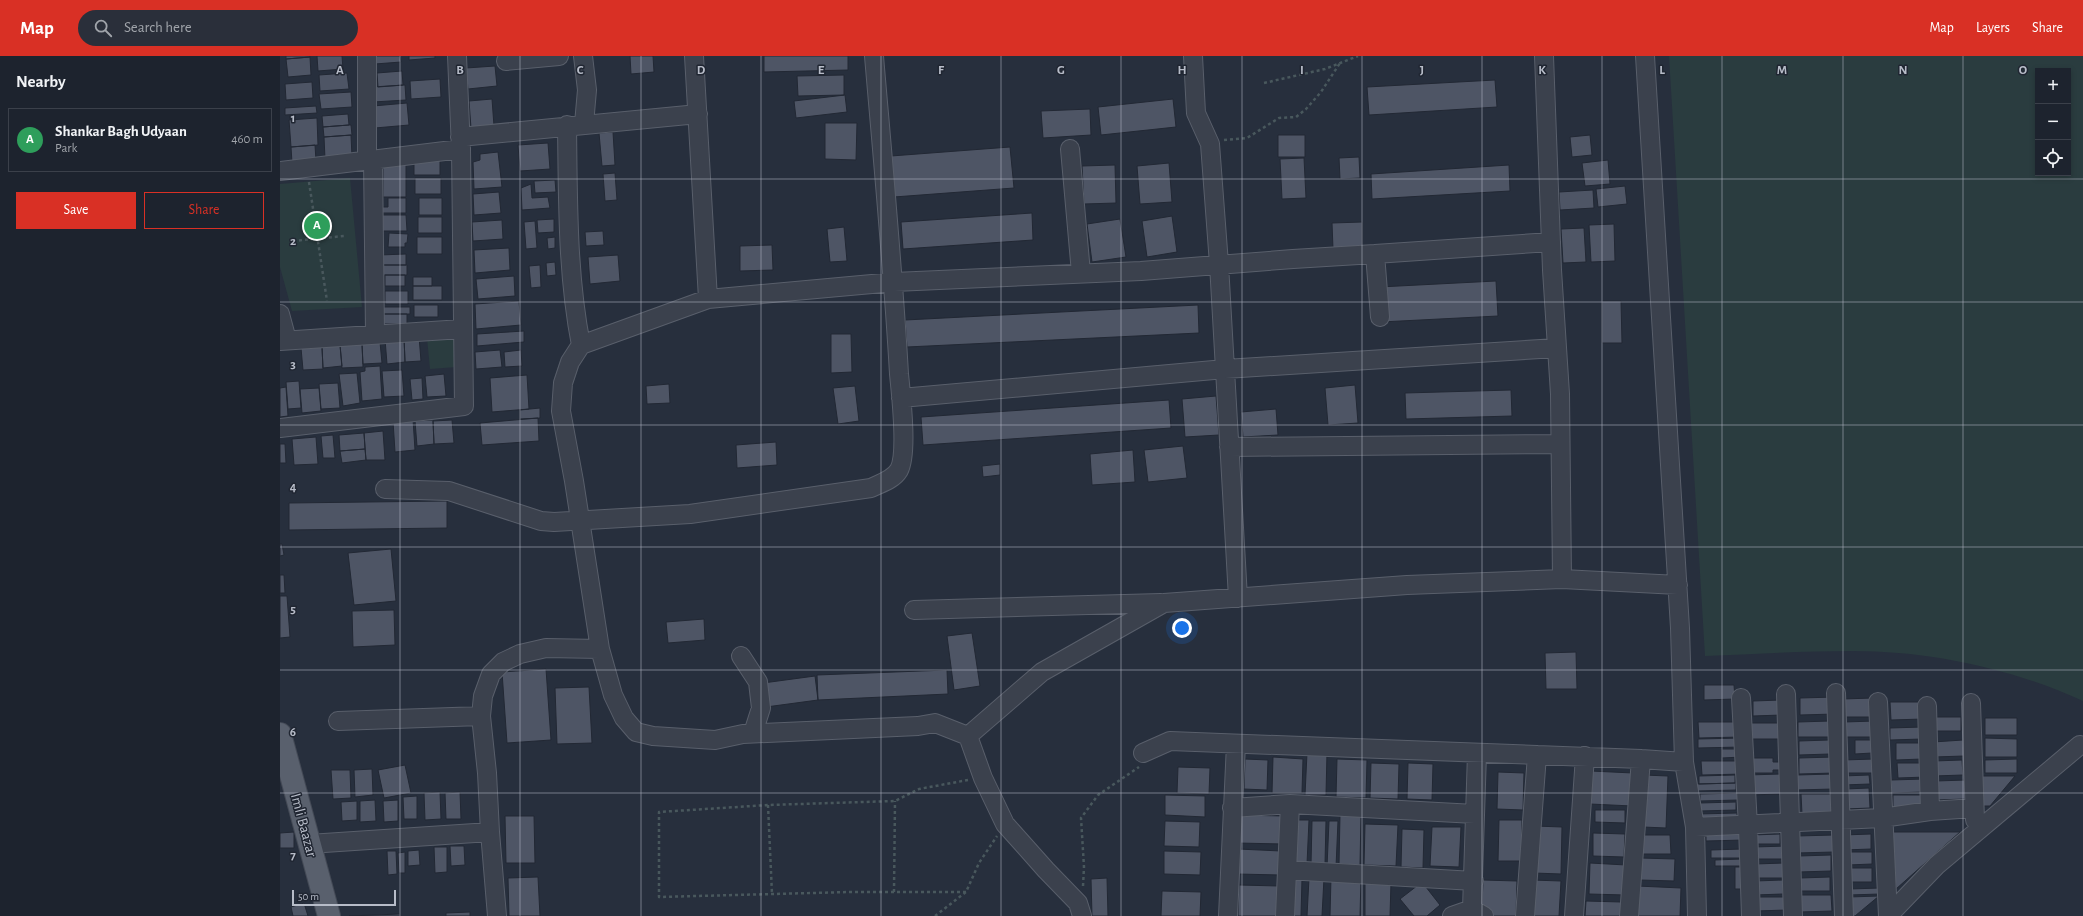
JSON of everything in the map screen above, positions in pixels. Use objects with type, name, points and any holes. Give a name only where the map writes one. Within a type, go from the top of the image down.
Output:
[{"type":"main road","name":"Imli Baazar","points":[[280,734],[329,916]]},
{"type":"street","points":[[367,56],[375,334]]},
{"type":"street","points":[[280,428],[464,406],[461,143],[457,56]]},
{"type":"street","points":[[506,61],[559,56]]},
{"type":"street","points":[[581,345],[576,318],[570,243],[575,124],[587,90],[583,56]]},
{"type":"street","points":[[694,56],[708,299]]},
{"type":"street","points":[[385,489],[449,491],[541,521],[554,522],[581,519],[690,514],[871,488],[892,478],[899,470],[903,453],[901,398],[894,282],[874,56]]},
{"type":"street","points":[[1193,56],[1196,113],[1210,144],[1219,264],[1238,598]]},
{"type":"street","points":[[1544,56],[1551,242],[1557,348],[1562,579]]},
{"type":"street","points":[[1645,56],[1678,585],[1684,762],[1695,827],[1697,916]]},
{"type":"street","points":[[280,167],[307,168],[370,159],[575,124],[698,114]]},
{"type":"street","points":[[1070,149],[1081,273]]},
{"type":"street","points":[[1080,909],[1005,824],[983,778],[968,736],[935,723],[918,726],[753,734],[715,740],[653,736],[636,732],[624,718],[613,695],[600,649],[581,519],[561,411],[563,383],[570,362],[581,345],[708,299],[894,282],[1081,273],[1141,272],[1219,264],[1551,242]]},
{"type":"street","points":[[1375,254],[1380,317]]},
{"type":"street","points":[[280,314],[284,341],[462,329]]},
{"type":"street","points":[[901,398],[1225,369],[1557,348]]},
{"type":"street","points":[[1229,447],[1560,444]]},
{"type":"street","points":[[914,610],[1164,602],[1407,585],[1562,579],[1678,585]]},
{"type":"street","points":[[968,736],[1042,672],[1164,602]]},
{"type":"street","points":[[497,916],[487,773],[481,716],[483,696],[491,674],[503,662],[520,654],[546,648],[600,649]]},
{"type":"street","points":[[741,656],[758,682],[761,708],[753,734]]},
{"type":"street","points":[[1836,693],[1839,821],[1844,916]]},
{"type":"street","points":[[1786,694],[1793,916]]},
{"type":"street","points":[[1741,698],[1751,916]]},
{"type":"street","points":[[1878,702],[1882,818],[1888,916]]},
{"type":"street","points":[[1971,703],[1974,808],[1977,832]]},
{"type":"street","points":[[1927,706],[1930,811]]},
{"type":"street","points":[[338,721],[481,716]]},
{"type":"street","points":[[1143,753],[1170,741],[1641,758],[1684,762]]},
{"type":"street","points":[[1228,916],[1236,744]]},
{"type":"street","points":[[1888,916],[1938,865],[2080,745]]},
{"type":"street","points":[[1452,916],[1478,913],[1474,881],[1476,752]]},
{"type":"street","points":[[1525,916],[1537,755]]},
{"type":"street","points":[[1574,916],[1585,756]]},
{"type":"street","points":[[1629,916],[1641,758]]},
{"type":"street","points":[[1232,808],[1290,804],[1475,814]]},
{"type":"street","points":[[1285,916],[1290,804]]},
{"type":"street","points":[[1695,827],[1748,826],[1839,821],[1882,818],[1930,811],[1974,808]]},
{"type":"street","points":[[309,844],[490,832]]},
{"type":"street","points":[[1287,870],[1474,881]]},
{"type":"path","points":[[1264,83],[1325,69],[1358,56]]},
{"type":"path","points":[[1210,144],[1219,140],[1247,138],[1279,118],[1296,117],[1306,110],[1340,63]]},
{"type":"path","points":[[307,168],[327,301]]},
{"type":"path","points":[[293,241],[344,236]]},
{"type":"path","points":[[1080,909],[1084,867],[1081,818],[1098,795],[1126,775],[1139,768],[1143,753]]},
{"type":"path","points":[[966,892],[660,897],[659,812],[768,805],[895,802],[919,789],[983,778]]},
{"type":"path","points":[[894,892],[895,802]]},
{"type":"path","points":[[768,805],[772,894]]},
{"type":"path","points":[[934,916],[966,892],[979,863],[1005,824]]},
{"type":"shaded area","points":[[1669,56],[2083,56],[2083,701],[2000,671],[1942,658],[1912,654],[1853,651],[1705,656]]},
{"type":"shaded area","points":[[350,178],[362,307],[292,311],[280,267],[280,184]]},
{"type":"shaded area","points":[[458,334],[457,367],[430,369],[427,338]]},
{"type":"building","points":[[286,56],[310,56],[310,57],[286,59]]},
{"type":"building","points":[[317,56],[342,56],[343,69],[318,71]]},
{"type":"building","points":[[374,56],[400,56],[401,62],[375,64]]},
{"type":"building","points":[[409,56],[435,56],[435,58],[409,60]]},
{"type":"building","points":[[630,56],[653,56],[654,72],[631,74]]},
{"type":"building","points":[[764,56],[848,56],[848,70],[764,72]]},
{"type":"building","points":[[310,57],[311,75],[288,77],[286,59]]},
{"type":"building","points":[[495,66],[497,86],[468,89],[466,68]]},
{"type":"building","points":[[402,71],[403,85],[378,87],[377,73]]},
{"type":"building","points":[[347,73],[349,89],[320,91],[319,75]]},
{"type":"building","points":[[844,75],[844,95],[798,96],[797,76]]},
{"type":"building","points":[[440,79],[441,97],[411,99],[410,81]]},
{"type":"building","points":[[1495,80],[1497,107],[1369,115],[1367,87]]},
{"type":"building","points":[[312,82],[313,98],[286,100],[285,84]]},
{"type":"building","points":[[405,85],[406,100],[373,102],[372,87]]},
{"type":"building","points":[[351,92],[352,107],[321,109],[319,94]]},
{"type":"building","points":[[845,95],[847,112],[796,118],[794,101]]},
{"type":"building","points":[[492,99],[494,126],[471,128],[469,101]]},
{"type":"building","points":[[1173,99],[1176,127],[1101,135],[1098,107]]},
{"type":"building","points":[[407,103],[409,125],[375,128],[373,106]]},
{"type":"building","points":[[316,106],[317,113],[285,115],[285,108]]},
{"type":"building","points":[[1090,109],[1091,135],[1043,138],[1041,111]]},
{"type":"building","points":[[348,114],[349,125],[323,127],[322,116]]},
{"type":"building","points":[[317,118],[318,145],[291,147],[289,120]]},
{"type":"building","points":[[825,123],[857,123],[856,160],[825,159]]},
{"type":"building","points":[[351,125],[352,135],[324,137],[323,127]]},
{"type":"building","points":[[613,132],[615,165],[602,166],[599,133]]},
{"type":"building","points":[[351,135],[352,157],[325,159],[324,137]]},
{"type":"building","points":[[1278,135],[1305,135],[1305,157],[1278,157]]},
{"type":"building","points":[[1590,135],[1592,155],[1572,157],[1570,137]]},
{"type":"building","points":[[548,143],[550,169],[520,171],[518,145]]},
{"type":"building","points":[[315,145],[316,161],[292,163],[291,147]]},
{"type":"building","points":[[1010,147],[1014,188],[894,197],[891,156]]},
{"type":"building","points":[[498,152],[502,187],[474,189],[473,162],[480,160],[480,154]]},
{"type":"building","points":[[414,157],[440,157],[440,175],[414,175]]},
{"type":"building","points":[[1359,157],[1360,178],[1340,179],[1339,158]]},
{"type":"building","points":[[1304,158],[1306,198],[1282,199],[1280,159]]},
{"type":"building","points":[[1608,160],[1610,184],[1585,186],[1582,163]]},
{"type":"building","points":[[383,163],[406,163],[406,197],[383,197]]},
{"type":"building","points":[[1169,163],[1172,202],[1140,204],[1137,166]]},
{"type":"building","points":[[1115,165],[1116,203],[1084,204],[1082,166]]},
{"type":"building","points":[[1509,165],[1510,191],[1372,199],[1371,174]]},
{"type":"building","points":[[615,173],[617,200],[605,201],[603,174]]},
{"type":"building","points":[[415,178],[441,178],[441,194],[415,194]]},
{"type":"building","points":[[555,180],[556,192],[535,193],[534,181]]},
{"type":"building","points":[[531,184],[532,198],[548,197],[550,208],[522,210],[521,188]]},
{"type":"building","points":[[1625,186],[1627,204],[1598,207],[1596,189]]},
{"type":"building","points":[[1593,190],[1594,208],[1560,210],[1559,192]]},
{"type":"building","points":[[499,192],[501,213],[474,215],[473,194]]},
{"type":"building","points":[[388,198],[406,198],[406,213],[382,213],[382,207],[388,207]]},
{"type":"building","points":[[419,198],[442,198],[442,215],[419,215]]},
{"type":"building","points":[[1032,213],[1033,240],[903,249],[901,222]]},
{"type":"building","points":[[382,215],[406,215],[407,231],[382,231]]},
{"type":"building","points":[[1172,216],[1177,252],[1147,257],[1142,221]]},
{"type":"building","points":[[418,217],[442,217],[442,233],[418,233]]},
{"type":"building","points":[[554,219],[554,232],[538,233],[537,220]]},
{"type":"building","points":[[1120,219],[1126,257],[1092,262],[1087,224]]},
{"type":"building","points":[[502,220],[503,239],[473,241],[472,222]]},
{"type":"building","points":[[535,221],[537,248],[526,249],[524,222]]},
{"type":"building","points":[[1362,222],[1362,248],[1333,249],[1332,223]]},
{"type":"building","points":[[1614,224],[1615,261],[1591,262],[1589,225]]},
{"type":"building","points":[[844,227],[847,261],[830,262],[827,229]]},
{"type":"building","points":[[1584,228],[1586,262],[1563,263],[1561,229]]},
{"type":"building","points":[[603,231],[604,245],[586,246],[585,232]]},
{"type":"building","points":[[389,233],[408,234],[405,247],[388,247]]},
{"type":"building","points":[[417,237],[442,237],[442,254],[417,254]]},
{"type":"building","points":[[555,237],[555,248],[548,249],[547,238]]},
{"type":"building","points":[[772,245],[773,270],[740,271],[740,246]]},
{"type":"building","points":[[509,248],[510,270],[475,273],[474,250]]},
{"type":"building","points":[[406,254],[406,265],[379,265],[379,255]]},
{"type":"building","points":[[618,255],[620,281],[590,284],[588,257]]},
{"type":"building","points":[[555,262],[556,275],[547,276],[546,263]]},
{"type":"building","points":[[379,265],[407,265],[407,275],[379,275]]},
{"type":"building","points":[[540,265],[541,287],[531,288],[529,266]]},
{"type":"building","points":[[385,275],[405,275],[405,286],[385,286]]},
{"type":"building","points":[[514,276],[515,296],[478,299],[476,279]]},
{"type":"building","points":[[413,277],[432,277],[432,286],[413,286]]},
{"type":"building","points":[[1496,281],[1498,316],[1381,322],[1379,287]]},
{"type":"building","points":[[413,286],[442,286],[442,300],[413,300]]},
{"type":"building","points":[[385,291],[408,291],[408,304],[385,304]]},
{"type":"building","points":[[519,301],[521,325],[476,329],[475,304]]},
{"type":"building","points":[[1602,301],[1621,301],[1622,343],[1602,343]]},
{"type":"building","points":[[414,305],[438,305],[438,317],[414,317]]},
{"type":"building","points":[[1198,305],[1199,333],[907,347],[905,320]]},
{"type":"building","points":[[381,307],[410,307],[410,314],[381,314]]},
{"type":"building","points":[[381,314],[407,314],[407,324],[381,324]]},
{"type":"building","points":[[524,331],[524,342],[477,346],[477,334]]},
{"type":"building","points":[[831,334],[851,334],[852,372],[831,373]]},
{"type":"building","points":[[419,336],[421,361],[405,362],[404,337]]},
{"type":"building","points":[[404,337],[405,362],[387,364],[385,339]]},
{"type":"building","points":[[380,342],[382,363],[363,364],[362,344]]},
{"type":"building","points":[[362,344],[363,367],[342,368],[340,345]]},
{"type":"building","points":[[340,345],[342,366],[323,368],[322,347]]},
{"type":"building","points":[[322,347],[323,369],[303,370],[301,348]]},
{"type":"building","points":[[500,350],[502,367],[476,369],[475,352]]},
{"type":"building","points":[[521,350],[522,366],[505,367],[504,352]]},
{"type":"building","points":[[380,366],[382,399],[362,401],[360,372],[365,371],[365,367]]},
{"type":"building","points":[[402,370],[404,396],[384,397],[382,371]]},
{"type":"building","points":[[357,373],[360,403],[343,406],[339,374]]},
{"type":"building","points":[[444,374],[446,396],[427,397],[425,376]]},
{"type":"building","points":[[527,375],[529,409],[492,412],[490,378]]},
{"type":"building","points":[[422,378],[423,399],[412,400],[410,379]]},
{"type":"building","points":[[299,381],[301,408],[288,409],[286,382]]},
{"type":"building","points":[[338,383],[340,408],[321,409],[319,384]]},
{"type":"building","points":[[669,384],[670,403],[647,404],[646,386]]},
{"type":"building","points":[[1355,385],[1358,423],[1328,425],[1325,388]]},
{"type":"building","points":[[855,386],[859,421],[838,424],[833,388]]},
{"type":"building","points":[[286,387],[288,416],[280,417],[280,388]]},
{"type":"building","points":[[319,388],[321,411],[302,413],[300,389]]},
{"type":"building","points":[[1511,390],[1512,416],[1406,419],[1405,393]]},
{"type":"building","points":[[1216,396],[1219,435],[1185,437],[1182,399]]},
{"type":"building","points":[[1169,400],[1171,428],[923,445],[921,417]]},
{"type":"building","points":[[540,408],[540,418],[520,419],[520,410]]},
{"type":"building","points":[[1276,409],[1278,435],[1243,437],[1241,412]]},
{"type":"building","points":[[538,418],[539,441],[482,445],[480,423]]},
{"type":"building","points":[[413,419],[415,450],[395,452],[393,421]]},
{"type":"building","points":[[433,420],[434,444],[417,446],[415,421]]},
{"type":"building","points":[[452,420],[454,443],[434,444],[433,421]]},
{"type":"building","points":[[383,431],[385,460],[366,460],[364,433]]},
{"type":"building","points":[[364,433],[365,449],[340,451],[339,435]]},
{"type":"building","points":[[333,435],[335,458],[323,458],[321,436]]},
{"type":"building","points":[[316,437],[318,464],[294,465],[292,439]]},
{"type":"building","points":[[776,442],[777,465],[737,468],[736,445]]},
{"type":"building","points":[[280,444],[285,444],[286,463],[280,463]]},
{"type":"building","points":[[1183,446],[1187,478],[1148,482],[1144,450]]},
{"type":"building","points":[[365,449],[366,460],[342,463],[340,451]]},
{"type":"building","points":[[1133,450],[1135,482],[1092,485],[1090,454]]},
{"type":"building","points":[[1000,464],[1000,475],[983,477],[982,466]]},
{"type":"building","points":[[447,501],[447,528],[289,530],[289,503]]},
{"type":"building","points":[[280,544],[282,544],[284,555],[280,556]]},
{"type":"building","points":[[391,549],[396,601],[354,605],[348,553]]},
{"type":"building","points":[[280,575],[284,575],[285,593],[280,593]]},
{"type":"building","points":[[280,596],[287,596],[290,637],[280,638]]},
{"type":"building","points":[[394,610],[395,645],[353,647],[352,611]]},
{"type":"building","points":[[704,619],[705,640],[668,643],[666,622]]},
{"type":"building","points":[[972,633],[980,686],[954,690],[947,636]]},
{"type":"building","points":[[1576,652],[1577,689],[1546,689],[1545,653]]},
{"type":"building","points":[[546,669],[551,740],[507,743],[502,672]]},
{"type":"building","points":[[947,670],[948,694],[818,700],[817,675]]},
{"type":"building","points":[[815,676],[818,700],[766,707],[763,683]]},
{"type":"building","points":[[1704,685],[1734,685],[1735,699],[1704,700]]},
{"type":"building","points":[[589,687],[592,743],[557,744],[555,688]]},
{"type":"building","points":[[1835,697],[1835,714],[1800,715],[1800,698]]},
{"type":"building","points":[[1873,698],[1874,717],[1842,717],[1842,699]]},
{"type":"building","points":[[1781,700],[1782,715],[1753,716],[1753,701]]},
{"type":"building","points":[[1890,702],[1923,702],[1923,719],[1891,720]]},
{"type":"building","points":[[1932,717],[1961,717],[1961,731],[1933,731]]},
{"type":"building","points":[[1985,718],[2017,718],[2017,735],[1985,735]]},
{"type":"building","points":[[1830,721],[1830,737],[1798,737],[1798,722]]},
{"type":"building","points":[[1875,721],[1876,737],[1844,737],[1844,722]]},
{"type":"building","points":[[1698,722],[1739,722],[1740,737],[1699,738]]},
{"type":"building","points":[[1747,723],[1781,723],[1781,739],[1748,739]]},
{"type":"building","points":[[1922,727],[1922,739],[1890,740],[1890,728]]},
{"type":"building","points":[[1741,738],[1741,747],[1698,748],[1698,739]]},
{"type":"building","points":[[1985,738],[2017,739],[2017,757],[1985,757]]},
{"type":"building","points":[[1829,740],[1830,754],[1799,755],[1799,741]]},
{"type":"building","points":[[1855,740],[1872,740],[1872,753],[1855,754]]},
{"type":"building","points":[[1963,740],[1964,756],[1934,757],[1933,742]]},
{"type":"building","points":[[1896,743],[1922,743],[1922,759],[1896,760]]},
{"type":"building","points":[[1722,749],[1742,749],[1742,757],[1722,758]]},
{"type":"building","points":[[1307,753],[1327,753],[1326,795],[1305,795]]},
{"type":"building","points":[[1273,757],[1303,759],[1302,793],[1272,793]]},
{"type":"building","points":[[1834,757],[1834,773],[1799,774],[1799,758]]},
{"type":"building","points":[[1753,758],[1773,758],[1773,762],[1784,762],[1784,770],[1773,770],[1773,773],[1753,773]]},
{"type":"building","points":[[1245,759],[1268,760],[1267,790],[1244,789]]},
{"type":"building","points":[[1337,759],[1367,760],[1366,798],[1336,797]]},
{"type":"building","points":[[1874,759],[1875,773],[1844,773],[1843,760]]},
{"type":"building","points":[[2017,759],[2017,773],[1985,773],[1985,760]]},
{"type":"building","points":[[1962,760],[1963,775],[1934,776],[1934,761]]},
{"type":"building","points":[[1701,761],[1743,761],[1743,774],[1702,775]]},
{"type":"building","points":[[1371,763],[1399,764],[1398,799],[1370,798]]},
{"type":"building","points":[[1408,763],[1433,764],[1432,800],[1407,799]]},
{"type":"building","points":[[1897,763],[1926,763],[1926,777],[1898,778]]},
{"type":"building","points":[[405,765],[411,793],[384,798],[378,770]]},
{"type":"building","points":[[1178,767],[1210,768],[1209,794],[1177,793]]},
{"type":"building","points":[[372,769],[373,795],[355,797],[354,770]]},
{"type":"building","points":[[331,770],[350,770],[351,798],[333,799]]},
{"type":"building","points":[[1591,771],[1633,773],[1632,806],[1590,804]]},
{"type":"building","points":[[1498,772],[1524,773],[1523,810],[1497,809]]},
{"type":"building","points":[[1781,774],[1782,794],[1748,795],[1747,775]]},
{"type":"building","points":[[1833,774],[1833,789],[1797,790],[1797,775]]},
{"type":"building","points":[[1644,775],[1668,776],[1666,828],[1643,827]]},
{"type":"building","points":[[1735,775],[1735,783],[1699,784],[1699,776]]},
{"type":"building","points":[[1869,775],[1870,784],[1843,785],[1843,776]]},
{"type":"building","points":[[1978,776],[2015,776],[1990,806],[1979,806]]},
{"type":"building","points":[[1924,779],[1925,792],[1891,793],[1891,780]]},
{"type":"building","points":[[1966,780],[1966,799],[1936,800],[1936,781]]},
{"type":"building","points":[[1736,783],[1736,790],[1697,791],[1697,784]]},
{"type":"building","points":[[1869,788],[1870,808],[1845,809],[1845,789]]},
{"type":"building","points":[[440,792],[441,819],[425,820],[424,793]]},
{"type":"building","points":[[460,792],[461,819],[446,819],[445,793]]},
{"type":"building","points":[[1738,793],[1738,800],[1700,801],[1700,794]]},
{"type":"building","points":[[1801,794],[1833,794],[1833,813],[1802,814]]},
{"type":"building","points":[[1165,795],[1205,796],[1205,817],[1165,815]]},
{"type":"building","points":[[1893,795],[1921,795],[1921,810],[1893,812]]},
{"type":"building","points":[[417,796],[417,819],[404,819],[403,797]]},
{"type":"building","points":[[375,800],[376,821],[360,822],[360,801]]},
{"type":"building","points":[[398,800],[398,821],[384,822],[383,801]]},
{"type":"building","points":[[357,801],[357,820],[342,821],[341,802]]},
{"type":"building","points":[[1736,802],[1736,810],[1700,811],[1700,803]]},
{"type":"building","points":[[1595,810],[1625,810],[1625,823],[1595,822]]},
{"type":"building","points":[[1737,813],[1737,821],[1698,821],[1698,814]]},
{"type":"building","points":[[1237,815],[1285,816],[1283,844],[1237,843]]},
{"type":"building","points":[[1340,815],[1361,815],[1360,865],[1339,864]]},
{"type":"building","points":[[505,816],[534,816],[535,863],[506,863]]},
{"type":"building","points":[[1296,820],[1309,820],[1307,864],[1295,863]]},
{"type":"building","points":[[1499,820],[1522,820],[1521,861],[1498,861]]},
{"type":"building","points":[[1165,821],[1200,822],[1199,847],[1164,846]]},
{"type":"building","points":[[1312,821],[1326,821],[1325,864],[1311,864]]},
{"type":"building","points":[[1329,821],[1338,821],[1336,867],[1327,867]]},
{"type":"building","points":[[1365,824],[1398,825],[1396,866],[1364,865]]},
{"type":"building","points":[[1535,826],[1562,827],[1561,874],[1534,873]]},
{"type":"building","points":[[1432,827],[1461,827],[1459,867],[1430,866]]},
{"type":"building","points":[[1402,829],[1424,830],[1423,868],[1401,867]]},
{"type":"building","points":[[294,832],[294,848],[280,848],[280,833]]},
{"type":"building","points":[[1744,832],[1744,840],[1706,841],[1706,833]]},
{"type":"building","points":[[1892,832],[1960,832],[1896,889]]},
{"type":"building","points":[[1593,833],[1625,834],[1624,857],[1593,856]]},
{"type":"building","points":[[1780,834],[1780,844],[1752,844],[1752,835]]},
{"type":"building","points":[[1871,834],[1871,849],[1844,850],[1843,835]]},
{"type":"building","points":[[1639,835],[1670,835],[1671,854],[1639,854]]},
{"type":"building","points":[[1834,835],[1834,852],[1797,853],[1797,836]]},
{"type":"building","points":[[450,846],[464,846],[465,865],[451,866]]},
{"type":"building","points":[[1787,846],[1787,859],[1754,859],[1754,847]]},
{"type":"building","points":[[434,847],[447,847],[447,872],[435,873]]},
{"type":"building","points":[[1238,849],[1281,851],[1280,875],[1237,874]]},
{"type":"building","points":[[1742,849],[1743,858],[1711,858],[1711,850]]},
{"type":"building","points":[[419,850],[420,865],[408,866],[408,851]]},
{"type":"building","points":[[387,851],[396,851],[397,874],[388,875]]},
{"type":"building","points":[[1164,851],[1201,852],[1200,875],[1164,874]]},
{"type":"building","points":[[405,852],[405,873],[399,873],[398,853]]},
{"type":"building","points":[[1848,852],[1872,852],[1872,864],[1848,865]]},
{"type":"building","points":[[1831,855],[1831,871],[1799,872],[1799,856]]},
{"type":"building","points":[[1641,858],[1675,859],[1674,881],[1640,880]]},
{"type":"building","points":[[1742,859],[1742,866],[1715,866],[1715,860]]},
{"type":"building","points":[[1590,863],[1626,865],[1625,895],[1589,894]]},
{"type":"building","points":[[1784,863],[1784,878],[1755,878],[1755,864]]},
{"type":"building","points":[[1735,867],[1744,867],[1744,889],[1735,889]]},
{"type":"building","points":[[1846,868],[1872,868],[1872,882],[1847,882]]},
{"type":"building","points":[[538,877],[540,916],[509,916],[508,878]]},
{"type":"building","points":[[1331,877],[1361,878],[1360,916],[1330,916]]},
{"type":"building","points":[[1830,877],[1830,891],[1800,891],[1800,878]]},
{"type":"building","points":[[1107,878],[1108,916],[1092,916],[1091,879]]},
{"type":"building","points":[[1309,878],[1324,878],[1322,916],[1307,916]]},
{"type":"building","points":[[1292,879],[1302,879],[1301,916],[1290,916]]},
{"type":"building","points":[[1483,880],[1517,881],[1516,916],[1493,916],[1482,905]]},
{"type":"building","points":[[1532,880],[1561,881],[1559,916],[1531,916]]},
{"type":"building","points":[[1783,880],[1783,894],[1755,895],[1755,881]]},
{"type":"building","points":[[1422,882],[1440,905],[1427,916],[1414,916],[1400,899]]},
{"type":"building","points":[[1365,883],[1391,883],[1390,916],[1365,916]]},
{"type":"building","points":[[1239,885],[1279,886],[1278,916],[1238,916]]},
{"type":"building","points":[[1637,886],[1681,888],[1680,916],[1636,916]]},
{"type":"building","points":[[1880,888],[1880,894],[1849,895],[1849,889]]},
{"type":"building","points":[[1162,891],[1201,892],[1200,916],[1161,916]]},
{"type":"building","points":[[1799,895],[1831,895],[1832,911],[1800,912]]},
{"type":"building","points":[[1879,896],[1855,916],[1850,916],[1849,897]]},
{"type":"building","points":[[1756,897],[1787,897],[1787,910],[1756,911]]},
{"type":"building","points":[[1586,901],[1621,902],[1621,916],[1585,916]]},
{"type":"building","points":[[304,903],[308,916],[293,916],[291,907]]},
{"type":"building","points":[[470,912],[470,916],[446,916],[446,913]]},
{"type":"building","points":[[400,914],[400,916],[349,916]]},
{"type":"place","name":"Shankar Bagh Udyaan","points":[[317,226]]}]
